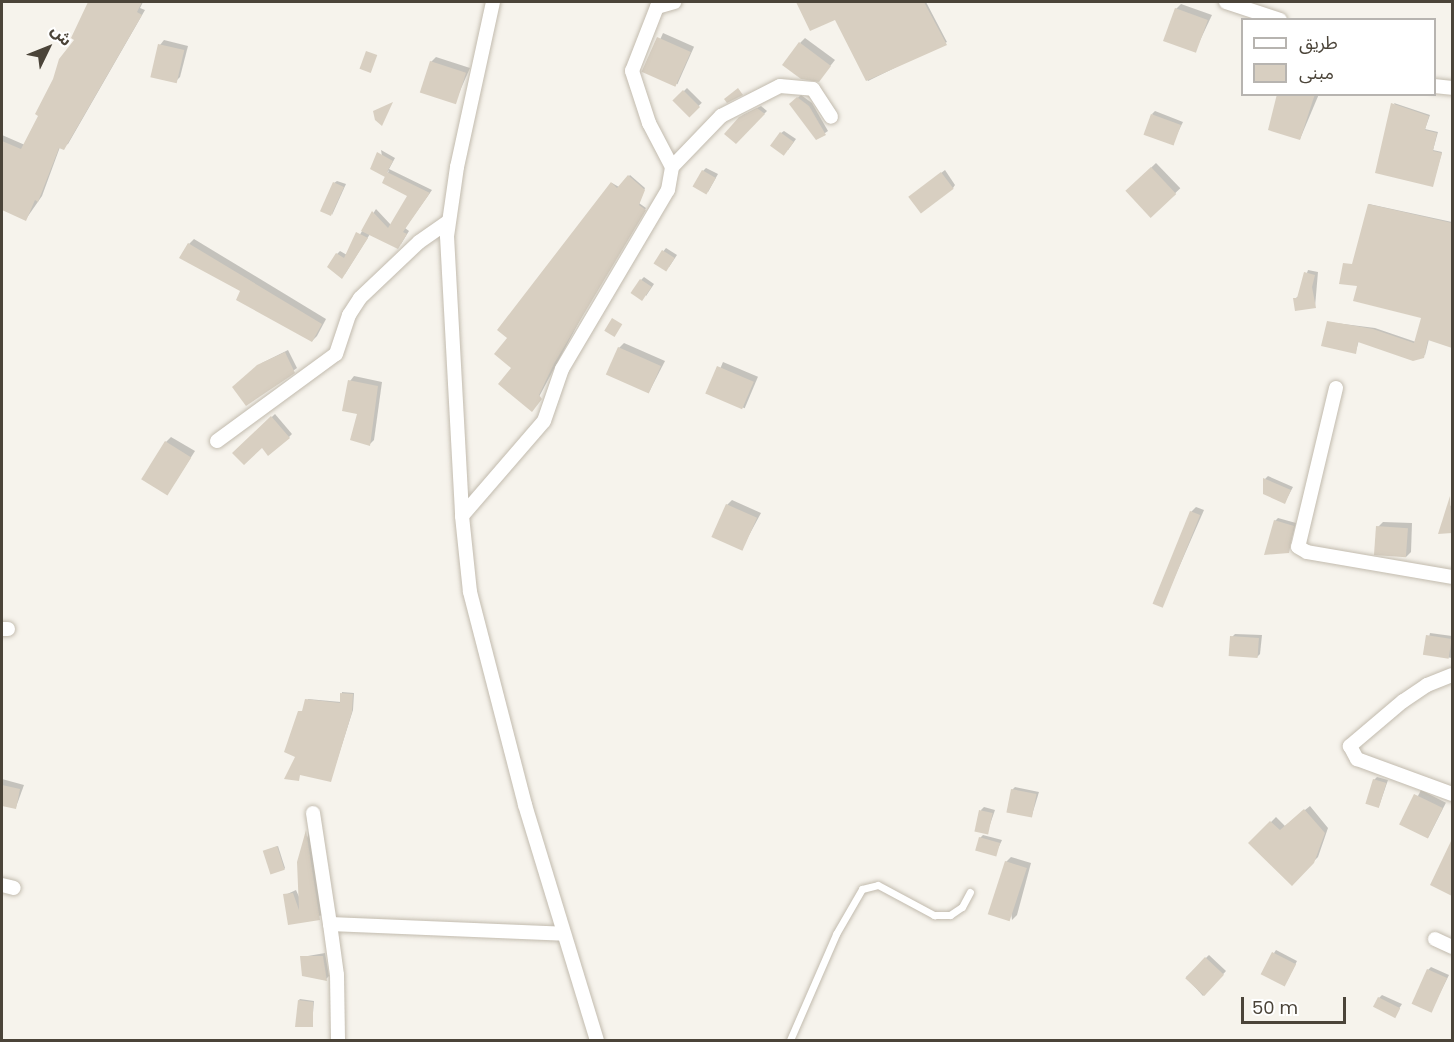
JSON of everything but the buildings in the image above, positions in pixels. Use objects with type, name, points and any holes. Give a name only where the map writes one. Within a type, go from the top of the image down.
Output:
[{"type":"street","points":[[492,2],[448,222],[449,338],[462,516],[470,592],[525,805],[597,1041]]},
{"type":"street","points":[[672,166],[649,123],[632,71],[657,7],[674,2]]},
{"type":"street","points":[[1226,2],[1274,18]]},
{"type":"street","points":[[462,516],[544,421],[562,369],[668,190],[672,166],[721,116],[780,86],[813,89],[831,117]]},
{"type":"street","points":[[1436,86],[1452,88]]},
{"type":"street","points":[[218,441],[336,354],[349,315],[360,298],[419,242],[448,222]]},
{"type":"street","points":[[1336,388],[1298,547],[1307,552],[1452,577]]},
{"type":"street","points":[[1452,675],[1427,685],[1403,701],[1350,746],[1357,759],[1452,794]]},
{"type":"street","points":[[313,813],[337,975],[338,1041]]},
{"type":"street","points":[[330,924],[564,934]]},
{"type":"street","points":[[1436,939],[1452,947]]},
{"type":"lane","points":[[790,1041],[836,934],[862,889],[878,885],[934,915],[950,915],[962,907],[970,892]]}]
